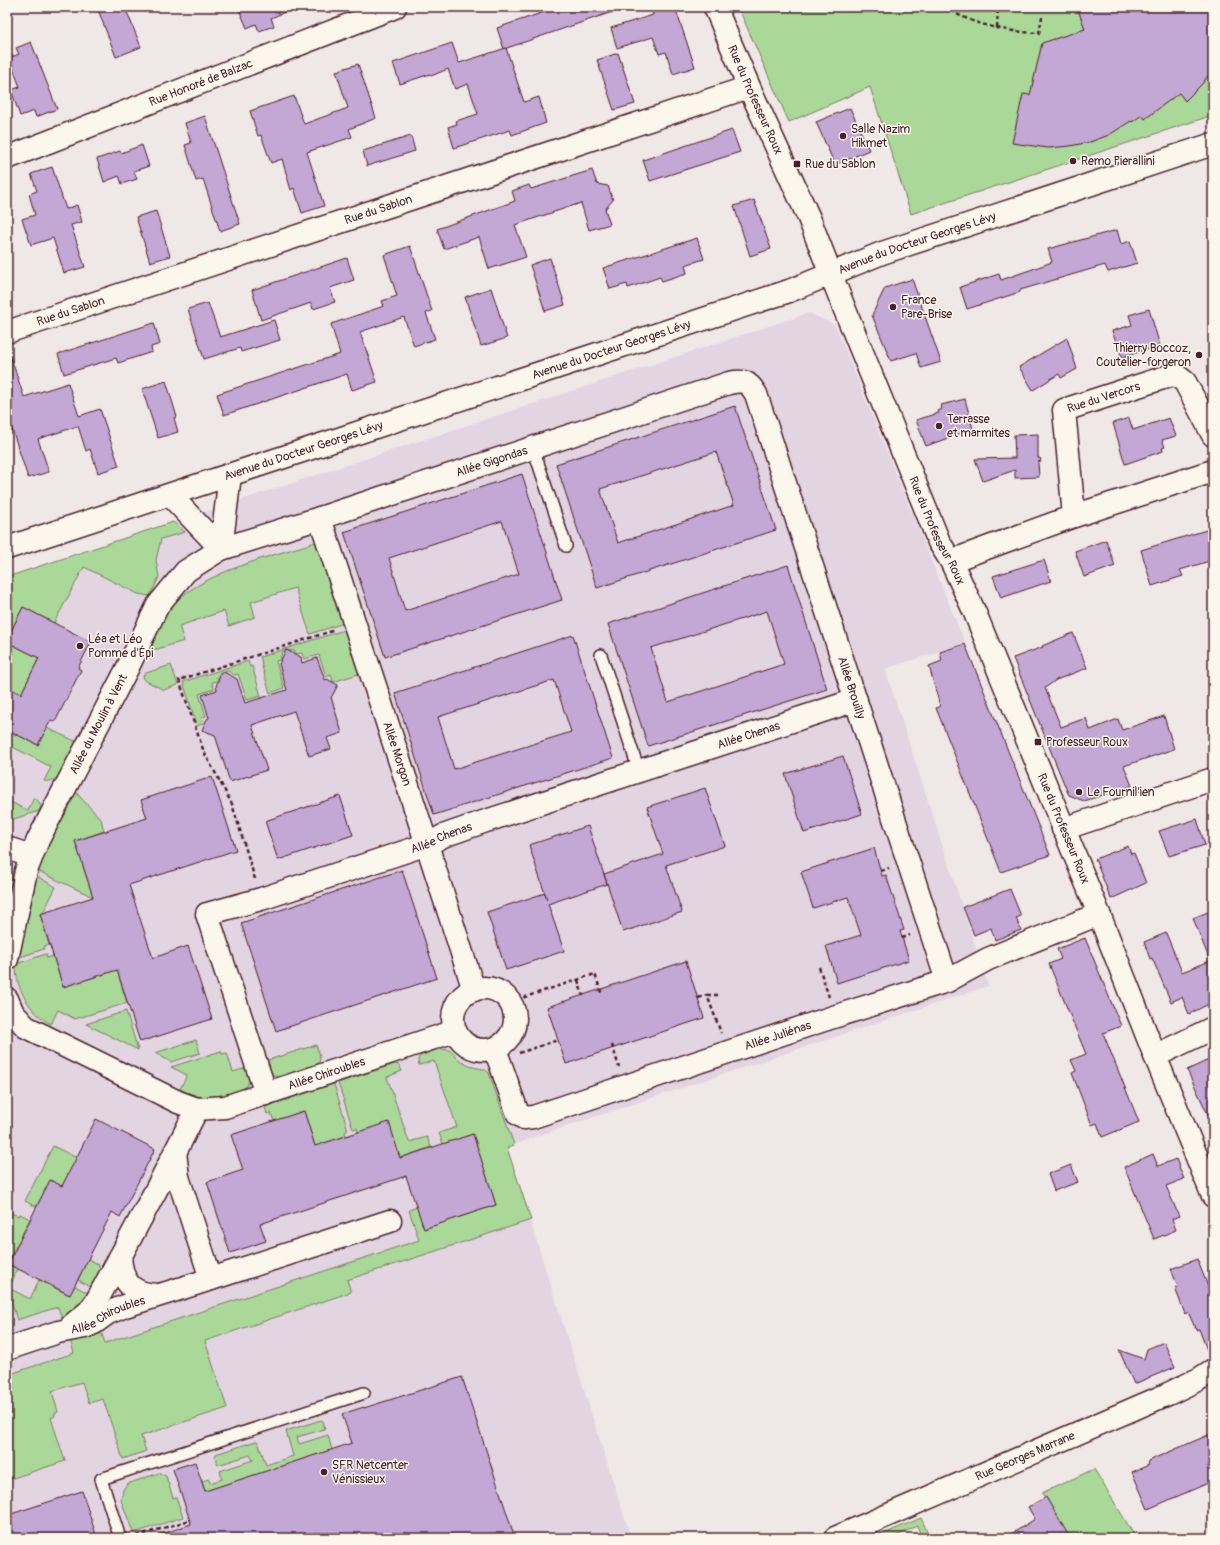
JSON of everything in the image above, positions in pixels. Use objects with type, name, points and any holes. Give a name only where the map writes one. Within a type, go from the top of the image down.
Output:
[{"type":"street","name":"Rue Honoré de Balzac","points":[[7,158],[395,7]]},
{"type":"street","name":"Rue du Professeur Roux","points":[[715,7],[809,218],[939,542],[952,561],[975,613],[1098,914],[1154,1056],[1213,1196]]},
{"type":"street","name":"Rue du Sablon","points":[[7,332],[750,87]]},
{"type":"street","name":"Avenue du Docteur Georges Lévy","points":[[7,548],[789,291],[882,253],[1213,144]]},
{"type":"street","name":"Rue du Vercors","points":[[1074,516],[1064,410],[1175,374],[1185,382],[1213,435]]},
{"type":"street","name":"Allée Gigondas","points":[[221,549],[320,518],[729,383],[741,381],[751,385],[756,394]]},
{"type":"street","name":"Allée Brouilly","points":[[756,394],[948,981]]},
{"type":"street","points":[[952,561],[1074,516],[1213,471]]},
{"type":"street","points":[[221,549],[230,475]]},
{"type":"street","points":[[170,495],[221,549]]},
{"type":"street","name":"Allée Morgon","points":[[320,518],[428,844],[474,990]]},
{"type":"street","name":"Allée du Moulin à Vent","points":[[7,960],[26,871],[32,856],[158,605],[186,571],[221,549]]},
{"type":"street","name":"Allée Chenas","points":[[266,1094],[206,914],[261,899],[428,844],[443,836],[639,770],[856,700]]},
{"type":"street","points":[[1063,829],[1213,779]]},
{"type":"street","points":[[7,848],[32,856]]},
{"type":"street","name":"Allée Juliénas","points":[[496,1055],[518,1114],[524,1118],[533,1117],[835,1016],[948,981],[988,959],[1098,914]]},
{"type":"street","points":[[484,988],[494,990],[503,995],[510,1002],[514,1013],[515,1024],[511,1035],[496,1055],[471,1048],[461,1041],[455,1031],[453,1021],[454,1011],[458,1002],[465,995],[474,990],[484,988]]},
{"type":"street","name":"Allée Chiroubles","points":[[7,999],[13,1013],[26,1027],[178,1102],[196,1109],[225,1107],[455,1031]]},
{"type":"street","points":[[1154,1056],[1213,1028]]},
{"type":"street","name":"Allée Chiroubles","points":[[58,1332],[76,1323],[96,1302],[196,1109]]},
{"type":"street","points":[[175,1152],[178,1177],[211,1279]]},
{"type":"street","name":"Allée Chiroubles","points":[[7,1349],[58,1332],[84,1327],[114,1311],[157,1295],[390,1221]]},
{"type":"street","name":"Allée Chiroubles","points":[[120,1257],[121,1271],[127,1282],[134,1290],[145,1295],[157,1295]]},
{"type":"street","name":"Rue Georges Marrane","points":[[835,1538],[1168,1394],[1199,1379],[1213,1370]]},
{"type":"lane","points":[[533,448],[566,546]]},
{"type":"lane","points":[[602,655],[639,770]]},
{"type":"lane","points":[[120,1538],[101,1479],[364,1393]]},
{"type":"path","points":[[945,7],[967,20],[997,28],[1021,32],[1039,33],[1042,17]]},
{"type":"path","points":[[997,28],[998,7]]},
{"type":"path","points":[[261,899],[232,804],[204,752],[179,680],[348,626],[353,620]]},
{"type":"path","points":[[819,967],[835,1016]]},
{"type":"path","points":[[510,1002],[595,974],[602,995]]},
{"type":"path","points":[[578,980],[582,996]]},
{"type":"path","points":[[708,995],[727,1052]]},
{"type":"path","points":[[698,998],[708,995],[719,995]]},
{"type":"path","points":[[496,1055],[558,1040]]},
{"type":"path","points":[[138,1536],[190,1520]]},
{"type":"shaded area","points":[[809,313],[835,325],[965,643],[885,669],[988,986],[537,1136],[507,1148],[631,1538],[7,1538],[7,577]]},
{"type":"green space","points":[[738,7],[1213,7],[1213,115],[911,214],[870,87],[789,122]]},
{"type":"green space","points":[[173,522],[185,532],[161,539],[156,560],[159,577],[150,596],[138,594],[84,567],[54,623],[23,607],[7,639],[7,577]]},
{"type":"green space","points":[[316,542],[344,623],[310,634],[295,588],[251,602],[255,617],[229,626],[224,611],[179,626],[184,641],[153,649],[153,638],[167,612],[174,603],[188,592],[222,573],[260,559]]},
{"type":"green space","points":[[347,629],[361,673],[333,682],[331,675],[326,677],[319,655],[304,659],[302,653],[297,654],[294,651],[286,650],[282,652],[280,660],[276,661],[284,688],[270,693],[260,657]]},
{"type":"green space","points":[[7,642],[39,658],[21,694],[7,687]]},
{"type":"green space","points":[[248,661],[250,667],[252,666],[261,696],[247,700],[238,674],[234,675],[228,671],[219,673],[217,681],[212,682],[214,689],[199,694],[206,716],[202,718],[204,723],[197,726],[183,682]]},
{"type":"green space","points":[[171,665],[178,685],[164,690],[144,680],[143,676],[146,673]]},
{"type":"green space","points":[[47,728],[77,742],[59,776],[52,780],[44,781],[51,767],[7,744],[7,730],[38,745]]},
{"type":"green space","points":[[74,792],[77,792],[101,819],[104,831],[75,841],[93,897],[36,870],[37,864]]},
{"type":"green space","points":[[34,797],[39,802],[41,807],[39,811],[7,821],[7,800],[28,811]]},
{"type":"green space","points":[[35,877],[38,877],[56,887],[43,913],[40,914],[49,945],[44,947],[44,949],[17,958]]},
{"type":"green space","points":[[46,954],[47,958],[53,956],[63,987],[117,970],[127,1003],[75,1019],[58,1010],[51,1024],[30,1007],[21,991],[16,973],[16,964]]},
{"type":"green space","points":[[126,1011],[138,1050],[86,1024]]},
{"type":"green space","points":[[196,1040],[200,1053],[171,1062],[155,1053]]},
{"type":"green space","points":[[316,1045],[320,1056],[318,1064],[294,1074],[283,1077],[276,1076],[270,1071],[265,1061]]},
{"type":"green space","points":[[439,1049],[449,1050],[467,1065],[480,1068],[489,1073],[514,1145],[507,1148],[531,1220],[347,1280],[351,1292],[205,1341],[227,1408],[141,1436],[146,1451],[123,1459],[103,1399],[89,1403],[82,1382],[52,1391],[58,1412],[51,1418],[65,1461],[7,1480],[7,1375],[74,1353],[70,1339],[100,1329],[105,1343],[419,1240],[409,1210],[417,1207],[424,1229],[496,1205],[473,1134],[443,1144],[439,1133],[457,1127],[434,1061],[419,1065],[418,1059],[420,1056]]},
{"type":"green space","points":[[221,1051],[222,1054],[227,1053],[233,1072],[249,1067],[250,1078],[246,1087],[240,1091],[218,1097],[203,1097],[190,1094],[180,1089],[187,1075],[171,1067]]},
{"type":"green space","points":[[395,1064],[399,1065],[402,1071],[387,1077],[409,1142],[427,1137],[431,1147],[400,1158],[389,1123],[358,1132],[357,1128],[353,1129],[338,1083]]},
{"type":"green space","points":[[334,1084],[348,1130],[345,1132],[346,1136],[315,1146],[304,1111],[274,1121],[271,1113],[267,1114],[265,1107]]},
{"type":"green space","points":[[53,1146],[77,1158],[62,1186],[50,1181],[36,1207],[25,1201]]},
{"type":"green space","points":[[7,1211],[18,1216],[20,1214],[30,1219],[11,1256],[8,1254],[7,1250]]},
{"type":"green space","points":[[7,1257],[10,1258],[8,1264],[18,1269],[9,1288],[30,1299],[39,1280],[69,1295],[75,1286],[90,1294],[82,1308],[63,1321],[58,1307],[17,1320],[7,1287]]},
{"type":"green space","points":[[88,1259],[98,1264],[101,1270],[92,1288],[78,1280]]},
{"type":"green space","points":[[321,1420],[323,1421],[325,1429],[297,1437],[299,1444],[328,1435],[332,1450],[205,1491],[202,1481],[209,1479],[210,1483],[222,1479],[220,1471],[253,1460],[250,1455],[218,1465],[215,1456],[216,1454],[256,1441],[258,1442],[266,1465],[293,1456],[286,1431]]},
{"type":"green space","points":[[1094,1469],[1136,1538],[1070,1538],[1042,1493]]},
{"type":"green space","points":[[159,1473],[166,1476],[173,1498],[176,1497],[183,1517],[133,1532],[121,1500],[123,1490],[127,1484]]},
{"type":"green space","points":[[7,1511],[8,1515],[16,1538],[7,1538]]},
{"type":"green space","points":[[921,1518],[930,1538],[922,1538],[917,1526],[892,1538],[874,1538]]},
{"type":"building","points":[[97,7],[125,7],[141,47],[116,57]]},
{"type":"building","points":[[238,7],[297,7],[271,18],[274,26],[259,31],[256,24],[247,28]]},
{"type":"building","points":[[559,7],[618,7],[618,10],[504,49],[497,28]]},
{"type":"building","points":[[651,7],[675,7],[695,67],[673,74],[666,52],[659,54],[653,37],[617,48],[611,28],[653,15]]},
{"type":"building","points":[[1077,7],[1213,7],[1213,69],[1202,84],[1185,101],[1179,93],[1145,119],[1142,115],[1109,135],[1090,142],[1048,148],[1012,143],[1023,94],[1030,95],[1042,43],[1085,29]]},
{"type":"building","points":[[31,42],[57,109],[36,117],[34,111],[20,116],[11,90],[20,87],[9,58],[19,54],[16,48]]},
{"type":"building","points":[[452,43],[459,63],[506,48],[524,102],[539,97],[546,123],[512,135],[510,130],[454,148],[448,127],[457,124],[456,121],[478,114],[468,84],[455,89],[448,69],[431,76],[430,74],[400,84],[393,63]]},
{"type":"building","points":[[618,53],[635,104],[614,110],[597,60]]},
{"type":"building","points":[[358,64],[376,118],[349,129],[352,137],[307,152],[324,206],[302,213],[294,188],[291,190],[282,159],[271,163],[261,135],[258,136],[250,111],[294,96],[304,124],[348,108],[336,71]]},
{"type":"building","name":"Salle Nazim Hikmet","points":[[850,108],[869,150],[835,165],[816,122]]},
{"type":"building","points":[[205,116],[240,224],[220,231],[203,179],[196,181],[185,145],[191,143],[185,123]]},
{"type":"building","points":[[732,130],[740,152],[650,181],[643,160]]},
{"type":"building","points":[[411,136],[415,151],[367,166],[363,151]]},
{"type":"building","points":[[142,145],[149,166],[134,171],[137,179],[122,184],[119,176],[104,182],[97,159],[120,151],[121,153]]},
{"type":"building","points":[[52,167],[66,209],[77,205],[82,222],[71,225],[85,267],[64,273],[53,238],[31,245],[22,219],[35,215],[29,194],[37,191],[31,174]]},
{"type":"building","points":[[592,170],[597,184],[608,186],[613,200],[605,209],[610,224],[589,230],[581,203],[515,225],[526,257],[489,269],[479,237],[444,249],[437,229],[515,201],[512,191],[529,185],[531,189]]},
{"type":"building","points":[[754,200],[771,249],[750,256],[734,206]]},
{"type":"building","points":[[156,211],[170,256],[150,262],[136,217]]},
{"type":"building","points":[[1117,230],[1121,244],[1130,241],[1137,263],[1108,272],[1105,265],[1020,290],[1020,292],[967,309],[960,287],[999,274],[1001,280],[1030,270],[1052,262],[1048,249]]},
{"type":"building","points":[[697,238],[704,259],[685,265],[687,273],[662,281],[660,277],[628,288],[627,284],[610,289],[603,268]]},
{"type":"building","points":[[410,246],[432,311],[426,313],[435,339],[414,346],[404,317],[360,332],[377,382],[352,390],[347,374],[224,415],[217,394],[340,354],[331,324],[384,306],[382,301],[397,296],[384,255]]},
{"type":"building","points":[[347,258],[354,280],[330,288],[335,302],[313,309],[311,303],[261,320],[252,290]]},
{"type":"building","points":[[550,258],[565,305],[545,311],[530,265]]},
{"type":"building","points":[[912,279],[941,362],[921,368],[916,353],[891,361],[872,315],[885,288]]},
{"type":"building","points":[[491,288],[507,338],[481,346],[465,297]]},
{"type":"building","points":[[208,303],[220,337],[274,320],[280,340],[241,352],[240,348],[204,359],[188,309]]},
{"type":"building","points":[[1149,309],[1160,346],[1122,357],[1112,331],[1132,325],[1129,315]]},
{"type":"building","points":[[154,323],[160,344],[151,347],[152,352],[118,363],[116,358],[64,374],[58,354]]},
{"type":"building","points":[[1067,338],[1077,369],[1061,378],[1059,374],[1033,390],[1019,367]]},
{"type":"building","points":[[10,355],[24,397],[68,383],[79,416],[100,409],[119,466],[98,473],[90,449],[86,451],[78,426],[38,439],[49,472],[28,478],[7,414],[7,356]]},
{"type":"building","points":[[166,381],[177,417],[174,418],[178,432],[158,438],[142,389]]},
{"type":"building","points":[[965,399],[973,429],[926,446],[916,420],[939,413],[938,411],[942,409],[941,405]]},
{"type":"building","points":[[735,406],[776,530],[597,588],[556,464]],"holes":[[[716,452],[734,505],[618,543],[600,489]]]},
{"type":"building","points":[[1129,418],[1133,430],[1169,418],[1176,436],[1162,440],[1165,447],[1162,448],[1163,451],[1125,464],[1113,423]]},
{"type":"building","points":[[1038,434],[1038,458],[1040,458],[1041,461],[1038,462],[1039,477],[1015,478],[1015,470],[983,481],[975,459],[1015,458],[1014,435]]},
{"type":"building","points":[[522,474],[562,600],[385,657],[344,532]],"holes":[[[502,521],[519,574],[405,611],[389,558]]]},
{"type":"building","points":[[1213,528],[1213,560],[1180,570],[1183,576],[1152,586],[1141,550]]},
{"type":"building","points":[[1106,540],[1115,566],[1084,577],[1075,551]]},
{"type":"building","points":[[1044,560],[1051,581],[1001,598],[993,576]]},
{"type":"building","points":[[788,565],[827,689],[648,746],[608,624]],"holes":[[[767,611],[784,664],[668,702],[651,648]]]},
{"type":"building","points":[[23,607],[91,642],[78,668],[81,670],[55,722],[51,720],[38,745],[7,730],[7,687],[21,694],[39,658],[7,642],[7,639]]},
{"type":"building","points":[[1073,633],[1087,668],[1056,680],[1045,688],[1061,727],[1086,718],[1090,730],[1118,719],[1122,730],[1164,716],[1174,749],[1124,766],[1132,786],[1084,801],[1069,795],[1067,791],[1013,658],[1043,647],[1042,646]]},
{"type":"building","points":[[573,635],[613,758],[434,815],[395,693]],"holes":[[[554,680],[571,732],[454,769],[438,717]]]},
{"type":"building","points":[[965,644],[1050,855],[1001,872],[936,708],[940,706],[929,666],[942,661],[940,652]]},
{"type":"building","points":[[286,650],[301,657],[302,663],[317,658],[325,680],[327,679],[338,685],[331,697],[342,733],[327,738],[331,749],[309,756],[294,711],[252,725],[267,770],[230,782],[215,735],[202,730],[207,719],[209,718],[202,695],[217,690],[216,686],[222,671],[237,679],[245,703],[287,690],[279,664]]},
{"type":"building","points":[[843,756],[862,814],[804,833],[785,774]]},
{"type":"building","points":[[212,777],[236,850],[129,885],[153,958],[188,946],[212,1019],[140,1042],[117,970],[63,987],[40,914],[93,897],[75,841],[147,818],[141,800]]},
{"type":"building","points":[[705,788],[725,846],[666,865],[682,912],[623,932],[604,874],[663,854],[647,807]]},
{"type":"building","points":[[340,796],[353,835],[278,860],[265,821]]},
{"type":"building","points":[[1197,819],[1205,845],[1169,856],[1159,831]]},
{"type":"building","points":[[588,826],[607,884],[548,904],[564,951],[506,970],[487,912],[545,893],[529,845]]},
{"type":"building","points":[[1128,846],[1131,854],[1134,853],[1146,883],[1111,899],[1095,859]]},
{"type":"building","points":[[874,848],[882,876],[886,875],[904,930],[900,931],[909,960],[837,983],[826,946],[861,935],[848,897],[813,908],[801,872]]},
{"type":"building","points":[[402,870],[437,978],[276,1031],[241,923]]},
{"type":"building","points":[[1010,889],[1021,916],[1016,918],[1021,930],[995,940],[991,928],[974,935],[963,907]]},
{"type":"building","points":[[1213,910],[1213,1002],[1189,1014],[1182,997],[1171,1002],[1152,958],[1150,959],[1144,942],[1166,933],[1182,972],[1210,961],[1193,918]]},
{"type":"building","points":[[1085,938],[1121,1026],[1103,1033],[1139,1122],[1102,1137],[1097,1123],[1092,1125],[1072,1073],[1076,1071],[1071,1060],[1086,1054],[1049,964],[1061,959],[1057,949]]},
{"type":"building","points":[[686,961],[704,1018],[566,1064],[547,1007]]},
{"type":"building","points":[[1213,1058],[1213,1125],[1187,1070]]},
{"type":"building","points":[[304,1111],[315,1146],[389,1122],[400,1158],[473,1134],[496,1205],[424,1229],[406,1176],[260,1224],[266,1241],[230,1253],[207,1182],[243,1170],[231,1135]]},
{"type":"building","points":[[96,1119],[155,1149],[120,1217],[112,1212],[70,1295],[8,1264],[50,1180],[62,1186]]},
{"type":"building","points":[[1153,1154],[1158,1166],[1176,1159],[1184,1179],[1166,1186],[1179,1216],[1172,1219],[1176,1230],[1154,1239],[1124,1167]]},
{"type":"building","points":[[1071,1165],[1078,1182],[1054,1191],[1048,1174]]},
{"type":"building","points":[[1197,1259],[1213,1299],[1213,1358],[1210,1358],[1199,1329],[1196,1330],[1188,1312],[1185,1314],[1175,1288],[1178,1287],[1171,1269]]},
{"type":"building","points":[[1164,1342],[1175,1367],[1134,1384],[1119,1350],[1144,1359],[1147,1349]]},
{"type":"building","points":[[462,1377],[515,1538],[160,1538],[159,1535],[191,1524],[173,1469],[195,1462],[205,1491],[352,1443],[342,1414]]},
{"type":"building","points":[[1213,1433],[1213,1481],[1148,1509],[1132,1472],[1149,1465],[1148,1461]]},
{"type":"building","points":[[82,1491],[97,1538],[16,1538],[8,1515]]},
{"type":"building","points":[[1046,1497],[1070,1538],[1005,1538],[1035,1519],[1028,1507]]},
{"type":"place","name":"Salle Nazim Hikmet","points":[[843,136]]},
{"type":"place","name":"Remo Pierallini","points":[[1073,161]]},
{"type":"place","name":"Rue du Sablon","points":[[797,164]]},
{"type":"place","name":"France Pare-Brise","points":[[893,307]]},
{"type":"place","name":"Thierry Boccoz, Coutelier-forgeron","points":[[1199,355]]},
{"type":"place","name":"Terrasse et marmites","points":[[939,426]]},
{"type":"place","name":"Léa et Léo Pomme d'Épi","points":[[80,646]]},
{"type":"place","name":"Professeur Roux","points":[[1038,742]]},
{"type":"place","name":"Le Fournil'ien","points":[[1079,792]]},
{"type":"place","name":"SFR Netcenter Vénissieux","points":[[324,1472]]}]
